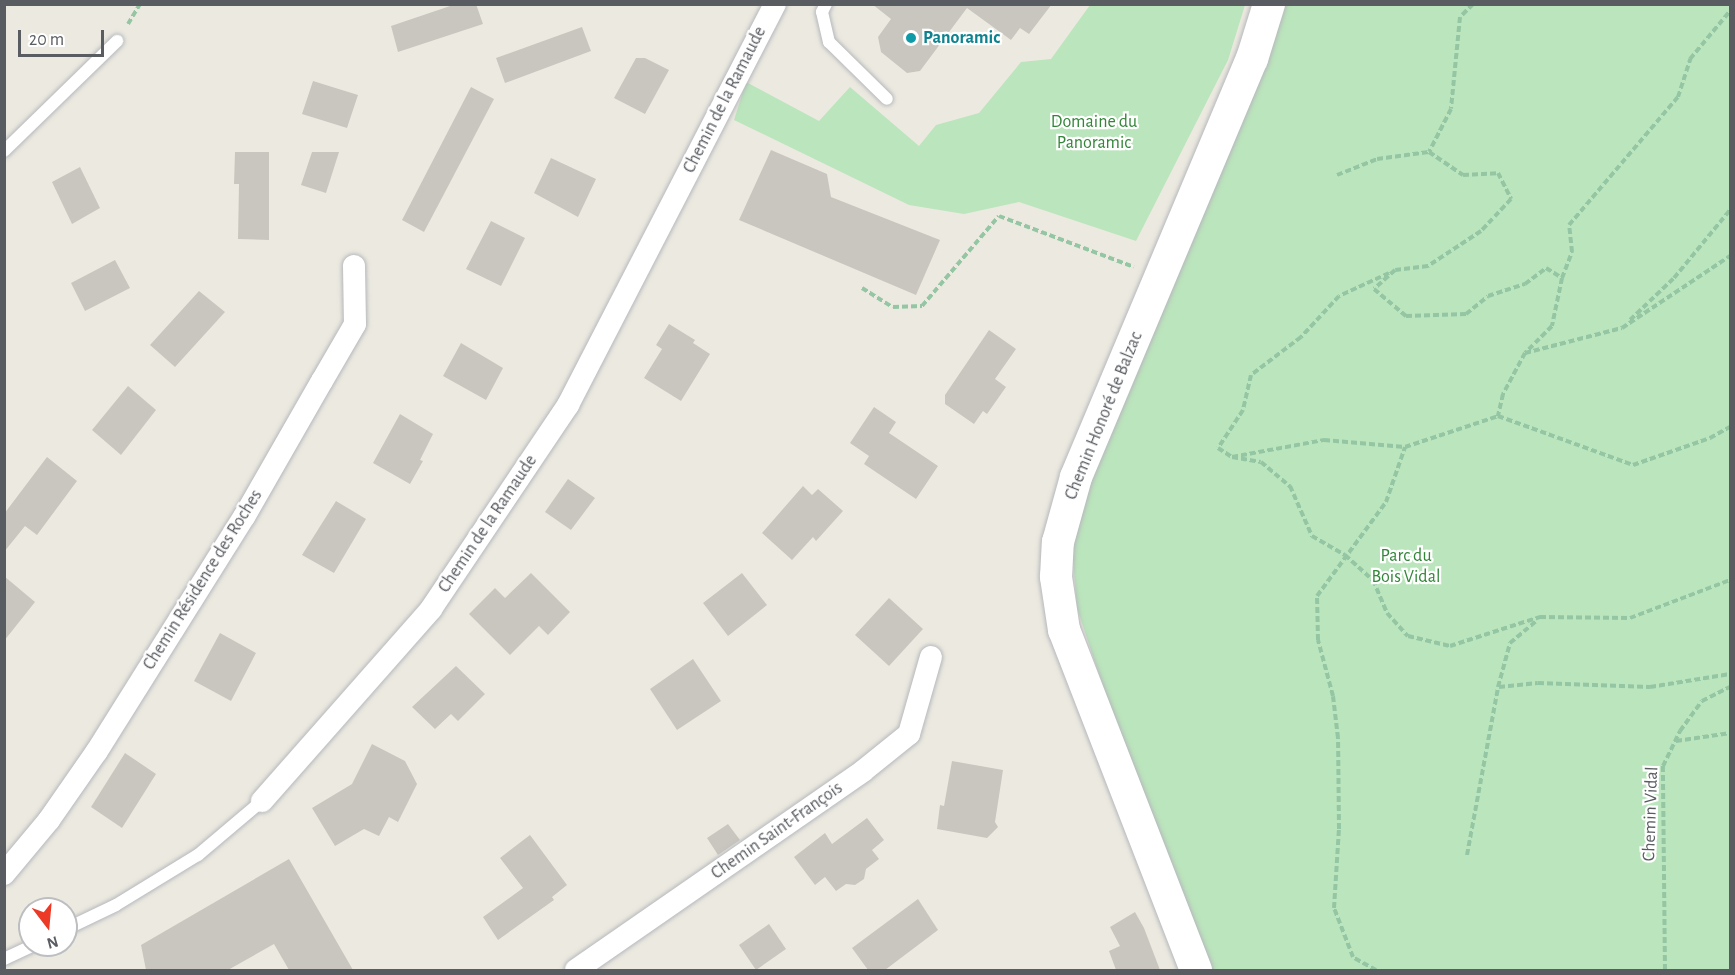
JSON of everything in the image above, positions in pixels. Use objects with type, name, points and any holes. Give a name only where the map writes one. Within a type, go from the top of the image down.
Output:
[{"type":"street","name":"Chemin de la Ramaude","points":[[262,801],[431,609],[567,405],[775,4]]},
{"type":"street","name":"Chemin Honoré de Balzac","points":[[1196,970],[1064,630],[1056,577],[1058,542],[1076,477],[1252,59],[1269,4]]},
{"type":"street","name":"Chemin Résidence des Roches","points":[[4,874],[49,820],[97,751],[244,516],[355,324],[354,266]]},
{"type":"street","name":"Chemin Saint-François","points":[[576,970],[863,771],[909,734],[931,657]]},
{"type":"lane","points":[[826,4],[822,12],[829,42],[887,99]]},
{"type":"lane","points":[[4,151],[117,41]]},
{"type":"lane","name":"Chemin de la Ramaude","points":[[78,923],[116,905],[198,855],[262,801]]},
{"type":"lane","points":[[4,960],[18,953]]},
{"type":"path","points":[[1429,152],[1451,109],[1460,18],[1473,4]]},
{"type":"path","points":[[1498,416],[1503,394],[1525,354],[1552,326],[1562,278],[1572,252],[1569,225],[1678,97],[1690,58],[1731,11]]},
{"type":"path","points":[[1337,175],[1377,159],[1429,152],[1463,175],[1498,173],[1511,199],[1481,231],[1428,266],[1395,270],[1339,296],[1301,337],[1251,375],[1243,410],[1218,448],[1232,457],[1261,462],[1290,486],[1312,537],[1345,555],[1374,580],[1387,613],[1408,636],[1450,646],[1540,617],[1630,618],[1731,580]]},
{"type":"path","points":[[1622,327],[1674,278],[1731,210]]},
{"type":"path","points":[[862,288],[893,307],[922,306],[999,216],[1160,276]]},
{"type":"path","points":[[1525,354],[1622,327],[1731,256]]},
{"type":"path","points":[[1395,270],[1374,289],[1406,315],[1466,314],[1488,296],[1525,284],[1546,268],[1562,278]]},
{"type":"path","points":[[1232,457],[1324,440],[1405,447],[1498,416],[1633,465],[1710,438],[1731,427]]},
{"type":"path","points":[[1376,970],[1353,957],[1334,908],[1339,829],[1338,738],[1333,696],[1318,640],[1317,596],[1386,502],[1405,447]]},
{"type":"path","points":[[1467,855],[1498,687],[1510,643],[1540,617]]},
{"type":"path","points":[[1498,687],[1538,682],[1650,687],[1731,674]]},
{"type":"path","name":"Chemin Vidal","points":[[1665,970],[1663,766],[1675,741],[1702,701],[1731,687]]},
{"type":"path","points":[[1675,741],[1731,733]]},
{"type":"green space","name":"Domaine du Panoramic","points":[[1090,5],[1245,5],[1228,60],[1136,241],[1019,202],[964,214],[909,205],[734,120],[746,82],[819,121],[850,87],[919,146],[936,125],[979,113],[1021,62],[1051,59]]},
{"type":"green space","name":"Parc du Bois Vidal","points":[[1283,5],[1730,5],[1730,970],[1210,970],[1125,753],[1077,608],[1072,547],[1095,470]]},
{"type":"building","points":[[456,4],[476,4],[483,24],[398,52],[391,26]]},
{"type":"building","name":"Panoramic","points":[[872,4],[1052,4],[1029,34],[1020,28],[1011,40],[967,8],[920,71],[907,73],[881,52],[878,37],[891,19]]},
{"type":"building","points":[[582,27],[591,51],[505,83],[496,58]]},
{"type":"building","points":[[636,58],[645,58],[669,70],[645,114],[614,98]]},
{"type":"building","points":[[313,81],[358,95],[347,128],[302,114]]},
{"type":"building","points":[[471,87],[494,99],[424,232],[402,220]]},
{"type":"building","points":[[771,150],[827,174],[831,197],[940,240],[916,295],[739,220]]},
{"type":"building","points":[[235,152],[269,152],[269,240],[238,239],[239,184],[234,184]]},
{"type":"building","points":[[312,152],[339,152],[326,193],[301,185]]},
{"type":"building","points":[[551,158],[596,179],[578,217],[534,193]]},
{"type":"building","points":[[80,167],[100,208],[72,224],[52,182]]},
{"type":"building","points":[[491,221],[525,238],[501,286],[466,269]]},
{"type":"building","points":[[115,260],[130,288],[85,311],[71,283]]},
{"type":"building","points":[[199,291],[225,312],[175,367],[150,345]]},
{"type":"building","points":[[669,324],[695,340],[693,343],[710,354],[681,401],[644,378],[662,349],[656,345]]},
{"type":"building","points":[[989,330],[1016,349],[995,379],[1006,387],[987,414],[983,411],[974,424],[945,404],[945,395]]},
{"type":"building","points":[[461,343],[503,368],[486,400],[443,376]]},
{"type":"building","points":[[128,386],[156,410],[121,455],[92,430]]},
{"type":"building","points":[[874,407],[896,422],[889,433],[938,466],[916,499],[864,464],[869,456],[850,443]]},
{"type":"building","points":[[400,414],[433,434],[420,460],[423,461],[410,484],[373,463]]},
{"type":"building","points":[[47,457],[77,481],[37,535],[25,526],[4,552],[4,514]]},
{"type":"building","points":[[568,479],[595,498],[571,530],[545,512]]},
{"type":"building","points":[[803,486],[812,495],[818,489],[843,511],[816,541],[813,537],[792,560],[762,533]]},
{"type":"building","points":[[336,501],[366,519],[334,573],[302,555]]},
{"type":"building","points":[[531,573],[570,612],[548,635],[539,626],[510,655],[469,614],[495,588],[505,598]]},
{"type":"building","points":[[742,573],[767,605],[728,636],[703,603]]},
{"type":"building","points":[[4,576],[35,602],[4,641]]},
{"type":"building","points":[[889,598],[923,629],[889,666],[855,635]]},
{"type":"building","points":[[220,633],[256,653],[231,701],[194,681]]},
{"type":"building","points":[[693,659],[721,701],[677,730],[650,689]]},
{"type":"building","points":[[456,666],[485,694],[458,721],[451,714],[435,729],[412,707]]},
{"type":"building","points":[[372,744],[405,761],[417,784],[398,822],[389,817],[379,836],[364,829],[335,846],[312,808],[352,784]]},
{"type":"building","points":[[125,753],[156,774],[122,828],[91,807]]},
{"type":"building","points":[[952,761],[1003,770],[995,822],[998,827],[987,838],[937,829],[940,805],[944,806]]},
{"type":"building","points":[[867,818],[884,840],[872,850],[879,859],[866,869],[864,879],[855,885],[846,884],[836,891],[825,877],[815,885],[794,857],[825,833],[832,844]]},
{"type":"building","points":[[728,824],[740,840],[718,855],[707,838]]},
{"type":"building","points":[[530,835],[567,885],[552,897],[554,900],[498,940],[483,917],[523,888],[500,858]]},
{"type":"building","points":[[289,859],[353,970],[289,970],[274,944],[228,970],[146,970],[141,945]]},
{"type":"building","points":[[918,899],[938,930],[885,970],[868,970],[852,948]]},
{"type":"building","points":[[1135,912],[1144,928],[1160,970],[1116,970],[1109,951],[1120,946],[1110,927]]},
{"type":"building","points":[[769,924],[786,949],[756,970],[739,945]]},
{"type":"place","name":"Panoramic","points":[[911,38]]}]
